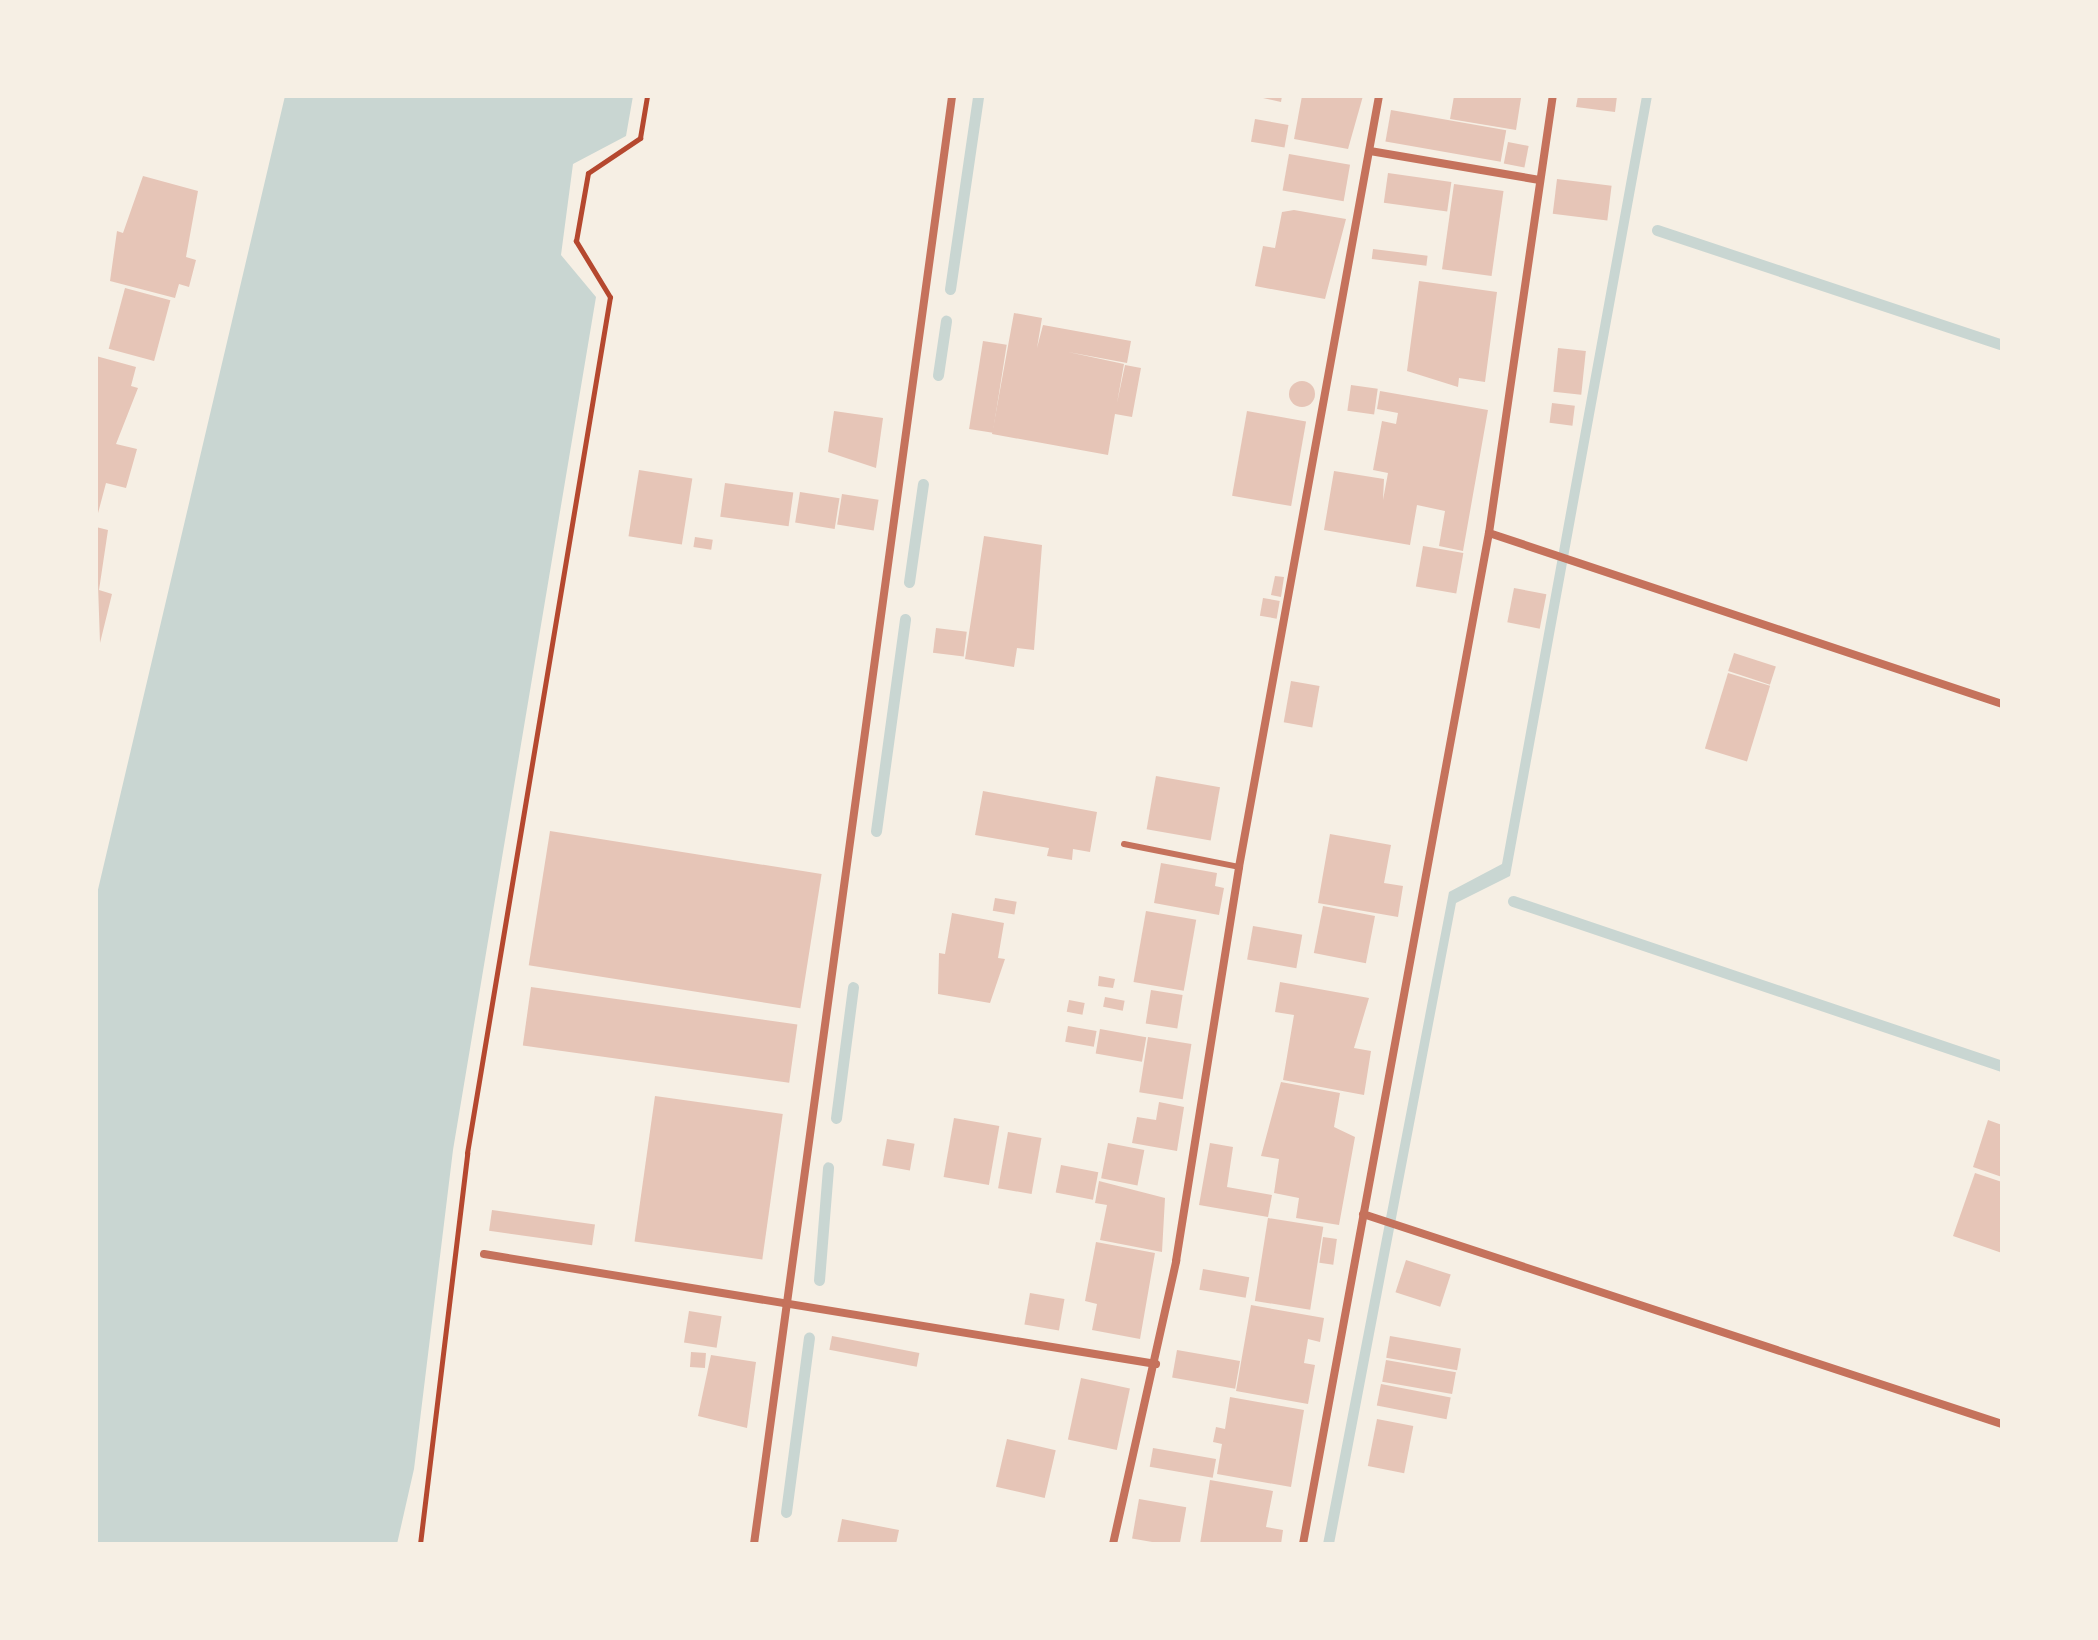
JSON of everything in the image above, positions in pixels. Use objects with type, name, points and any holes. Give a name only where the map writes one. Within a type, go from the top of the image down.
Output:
[{"type":"street","points":[[754,1544],[952,96]]},
{"type":"street","points":[[1113,1544],[1156,1364],[1239,867],[1379,96]]},
{"type":"street","points":[[1303,1544],[1489,533],[1553,96]]},
{"type":"street","points":[[1370,151],[1540,180]]},
{"type":"street","points":[[1489,533],[2002,704]]},
{"type":"street","points":[[1363,1214],[2002,1424]]},
{"type":"street","points":[[484,1254],[1156,1364]]},
{"type":"lane","points":[[1124,844],[1239,867]]},
{"type":"path","points":[[420,1544],[467,1153],[610,297],[576,241],[588,173],[640,138],[647,96]]},
{"type":"shaded area","points":[[285,96],[633,96],[626,136],[573,164],[561,255],[596,297],[453,1150],[414,1469],[397,1544],[96,1544],[96,898]]},
{"type":"shaded area","points":[[1642,96],[1652,96],[1510,876],[1456,903],[1334,1544],[1323,1544],[1449,892],[1502,864]]},
{"type":"building","points":[[1254,96],[1282,96],[1281,102]]},
{"type":"building","points":[[1302,96],[1363,96],[1348,149],[1294,139]]},
{"type":"building","points":[[1454,96],[1533,96],[1521,98],[1516,130],[1450,119]]},
{"type":"building","points":[[1578,96],[1617,96],[1615,112],[1576,107]]},
{"type":"building","points":[[1391,110],[1506,130],[1501,162],[1385,142]]},
{"type":"building","points":[[1255,119],[1288,125],[1284,148],[1251,142]]},
{"type":"building","points":[[1508,142],[1529,146],[1524,168],[1504,164]]},
{"type":"building","points":[[1289,154],[1350,165],[1344,201],[1283,190]]},
{"type":"building","points":[[1388,173],[1451,182],[1447,212],[1384,203]]},
{"type":"building","points":[[143,176],[198,191],[186,257],[196,260],[189,287],[179,284],[175,298],[110,281],[117,231],[123,233]]},
{"type":"building","points":[[1557,179],[1612,186],[1607,220],[1553,214]]},
{"type":"building","points":[[1454,184],[1504,191],[1492,276],[1442,269]]},
{"type":"building","points":[[1294,210],[1346,219],[1325,299],[1255,286],[1263,246],[1275,248],[1282,212]]},
{"type":"building","points":[[1373,249],[1428,256],[1426,266],[1372,259]]},
{"type":"building","points":[[1419,281],[1497,292],[1485,382],[1459,378],[1458,387],[1407,371]]},
{"type":"building","points":[[125,288],[170,300],[154,361],[109,349]]},
{"type":"building","points":[[1014,313],[1042,318],[1037,348],[1043,325],[1131,341],[1127,363],[1068,352],[1124,364],[1117,403],[1125,365],[1141,368],[1132,417],[1115,414],[1108,455],[992,434]]},
{"type":"building","points":[[983,341],[1007,345],[993,433],[969,429]]},
{"type":"building","points":[[1558,348],[1586,351],[1581,395],[1553,392]]},
{"type":"building","points":[[96,356],[136,367],[131,386],[138,388],[116,444],[137,449],[126,488],[106,483],[97,517]]},
{"type":"building","points":[[1302,381],[1311,385],[1315,394],[1311,403],[1302,407],[1293,403],[1289,394],[1293,385]]},
{"type":"building","points":[[1351,385],[1378,389],[1374,415],[1347,411]]},
{"type":"building","points":[[1380,391],[1488,410],[1463,551],[1439,546],[1445,511],[1417,505],[1410,545],[1324,530],[1334,471],[1384,479],[1383,500],[1388,473],[1373,470],[1382,421],[1396,424],[1398,413],[1377,409]]},
{"type":"building","points":[[1552,403],[1575,406],[1572,426],[1550,423]]},
{"type":"building","points":[[834,411],[883,418],[876,468],[828,452]]},
{"type":"building","points":[[1247,411],[1306,421],[1291,506],[1232,496]]},
{"type":"building","points":[[639,470],[692,478],[682,545],[629,536]]},
{"type":"building","points":[[725,483],[793,493],[789,526],[720,517]]},
{"type":"building","points":[[800,492],[840,498],[835,529],[795,523]]},
{"type":"building","points":[[842,494],[879,500],[874,530],[837,525]]},
{"type":"building","points":[[96,527],[108,530],[99,590],[112,594],[100,643]]},
{"type":"building","points":[[984,536],[1042,545],[1034,650],[1017,648],[1014,667],[965,659]]},
{"type":"building","points":[[695,537],[713,540],[711,550],[693,547]]},
{"type":"building","points":[[1423,546],[1463,553],[1456,593],[1416,586]]},
{"type":"building","points":[[1275,576],[1284,577],[1281,597],[1271,595]]},
{"type":"building","points":[[1514,588],[1546,594],[1540,629],[1507,622]]},
{"type":"building","points":[[1263,598],[1280,601],[1277,619],[1260,616]]},
{"type":"building","points":[[936,628],[967,632],[964,657],[933,653]]},
{"type":"building","points":[[1734,653],[1776,667],[1770,685],[1728,671]]},
{"type":"building","points":[[1728,673],[1770,686],[1747,761],[1705,749]]},
{"type":"building","points":[[1291,681],[1320,686],[1312,727],[1284,722]]},
{"type":"building","points":[[1156,776],[1220,787],[1211,840],[1147,829]]},
{"type":"building","points":[[983,791],[1097,812],[1090,852],[1073,849],[1072,860],[1047,856],[1049,848],[975,835]]},
{"type":"building","points":[[550,831],[822,874],[800,1008],[529,965]]},
{"type":"building","points":[[1330,834],[1391,845],[1384,883],[1403,886],[1398,917],[1318,903]]},
{"type":"building","points":[[1161,863],[1217,873],[1215,886],[1224,888],[1219,915],[1154,903]]},
{"type":"building","points":[[995,898],[1017,902],[1014,915],[993,911]]},
{"type":"building","points":[[1323,906],[1375,916],[1366,963],[1314,953]]},
{"type":"building","points":[[1146,911],[1196,920],[1184,991],[1133,982]]},
{"type":"building","points":[[952,913],[1004,923],[998,958],[1005,959],[990,1003],[938,994],[939,953],[945,954]]},
{"type":"building","points":[[1253,926],[1302,935],[1296,968],[1247,959]]},
{"type":"building","points":[[1099,976],[1115,979],[1113,988],[1098,986]]},
{"type":"building","points":[[1280,982],[1369,998],[1354,1048],[1371,1051],[1364,1095],[1283,1080],[1294,1015],[1275,1012]]},
{"type":"building","points":[[531,987],[797,1024],[789,1083],[523,1045]]},
{"type":"building","points":[[1151,990],[1183,995],[1177,1029],[1146,1024]]},
{"type":"building","points":[[1105,997],[1125,1001],[1123,1011],[1103,1007]]},
{"type":"building","points":[[1069,1000],[1085,1003],[1082,1015],[1067,1012]]},
{"type":"building","points":[[1068,1026],[1097,1031],[1094,1047],[1065,1042]]},
{"type":"building","points":[[1100,1029],[1146,1037],[1142,1062],[1096,1054]]},
{"type":"building","points":[[1148,1037],[1191,1044],[1183,1099],[1139,1092]]},
{"type":"building","points":[[1281,1082],[1340,1093],[1334,1127],[1355,1137],[1339,1225],[1296,1218],[1299,1198],[1274,1193],[1279,1159],[1261,1156]]},
{"type":"building","points":[[655,1096],[783,1114],[762,1260],[635,1242]]},
{"type":"building","points":[[1159,1102],[1184,1107],[1177,1151],[1132,1143],[1137,1117],[1156,1120]]},
{"type":"building","points":[[954,1118],[999,1126],[989,1185],[944,1177]]},
{"type":"building","points":[[1988,1120],[2002,1125],[2002,1177],[1973,1167]]},
{"type":"building","points":[[1008,1132],[1041,1138],[1032,1194],[998,1188]]},
{"type":"building","points":[[887,1139],[915,1144],[910,1170],[882,1166]]},
{"type":"building","points":[[1108,1143],[1144,1150],[1137,1185],[1101,1178]]},
{"type":"building","points":[[1210,1143],[1233,1147],[1227,1187],[1272,1195],[1268,1217],[1199,1205]]},
{"type":"building","points":[[1061,1165],[1098,1172],[1093,1200],[1056,1192]]},
{"type":"building","points":[[1975,1173],[2002,1182],[2002,1253],[1953,1236]]},
{"type":"building","points":[[1099,1181],[1165,1198],[1162,1252],[1100,1240],[1107,1205],[1095,1203]]},
{"type":"building","points":[[492,1210],[595,1224],[592,1245],[489,1231]]},
{"type":"building","points":[[1268,1218],[1323,1227],[1310,1310],[1255,1301]]},
{"type":"building","points":[[1323,1237],[1337,1239],[1333,1265],[1319,1263]]},
{"type":"building","points":[[1096,1242],[1155,1253],[1140,1339],[1092,1330],[1097,1304],[1085,1301]]},
{"type":"building","points":[[1406,1260],[1451,1275],[1440,1307],[1395,1292]]},
{"type":"building","points":[[1203,1269],[1249,1277],[1246,1298],[1199,1290]]},
{"type":"building","points":[[1030,1293],[1064,1299],[1059,1331],[1024,1325]]},
{"type":"building","points":[[1251,1305],[1324,1318],[1320,1342],[1308,1339],[1304,1363],[1315,1365],[1308,1404],[1236,1391]]},
{"type":"building","points":[[689,1311],[722,1316],[717,1348],[684,1343]]},
{"type":"building","points":[[832,1336],[919,1353],[917,1367],[829,1350]]},
{"type":"building","points":[[1390,1336],[1461,1349],[1457,1370],[1386,1358]]},
{"type":"building","points":[[1177,1350],[1240,1361],[1235,1389],[1172,1378]]},
{"type":"building","points":[[691,1352],[706,1353],[705,1368],[690,1367]]},
{"type":"building","points":[[711,1355],[756,1362],[747,1428],[698,1416]]},
{"type":"building","points":[[1386,1360],[1456,1372],[1452,1394],[1382,1382]]},
{"type":"building","points":[[1081,1378],[1130,1388],[1117,1450],[1068,1440]]},
{"type":"building","points":[[1381,1384],[1451,1398],[1446,1419],[1377,1406]]},
{"type":"building","points":[[1230,1397],[1304,1410],[1291,1487],[1217,1474],[1222,1444],[1213,1442],[1216,1427],[1225,1429]]},
{"type":"building","points":[[1377,1419],[1413,1426],[1404,1473],[1368,1466]]},
{"type":"building","points":[[1007,1439],[1056,1450],[1045,1498],[996,1487]]},
{"type":"building","points":[[1153,1448],[1216,1459],[1213,1478],[1150,1467]]},
{"type":"building","points":[[1210,1480],[1273,1491],[1266,1527],[1283,1530],[1281,1544],[1200,1544]]},
{"type":"building","points":[[1139,1499],[1186,1507],[1180,1544],[1132,1538]]},
{"type":"building","points":[[842,1519],[899,1530],[896,1544],[837,1544]]},
{"type":"waterway","points":[[950,289],[978,96]]},
{"type":"waterway","points":[[1657,230],[2002,345]]},
{"type":"waterway","points":[[938,375],[946,321]]},
{"type":"waterway","points":[[909,582],[923,484]]},
{"type":"waterway","points":[[876,831],[905,619]]},
{"type":"waterway","points":[[1513,901],[2002,1066]]},
{"type":"waterway","points":[[836,1118],[853,987]]},
{"type":"waterway","points":[[819,1280],[828,1167]]},
{"type":"waterway","points":[[786,1512],[809,1338]]}]
